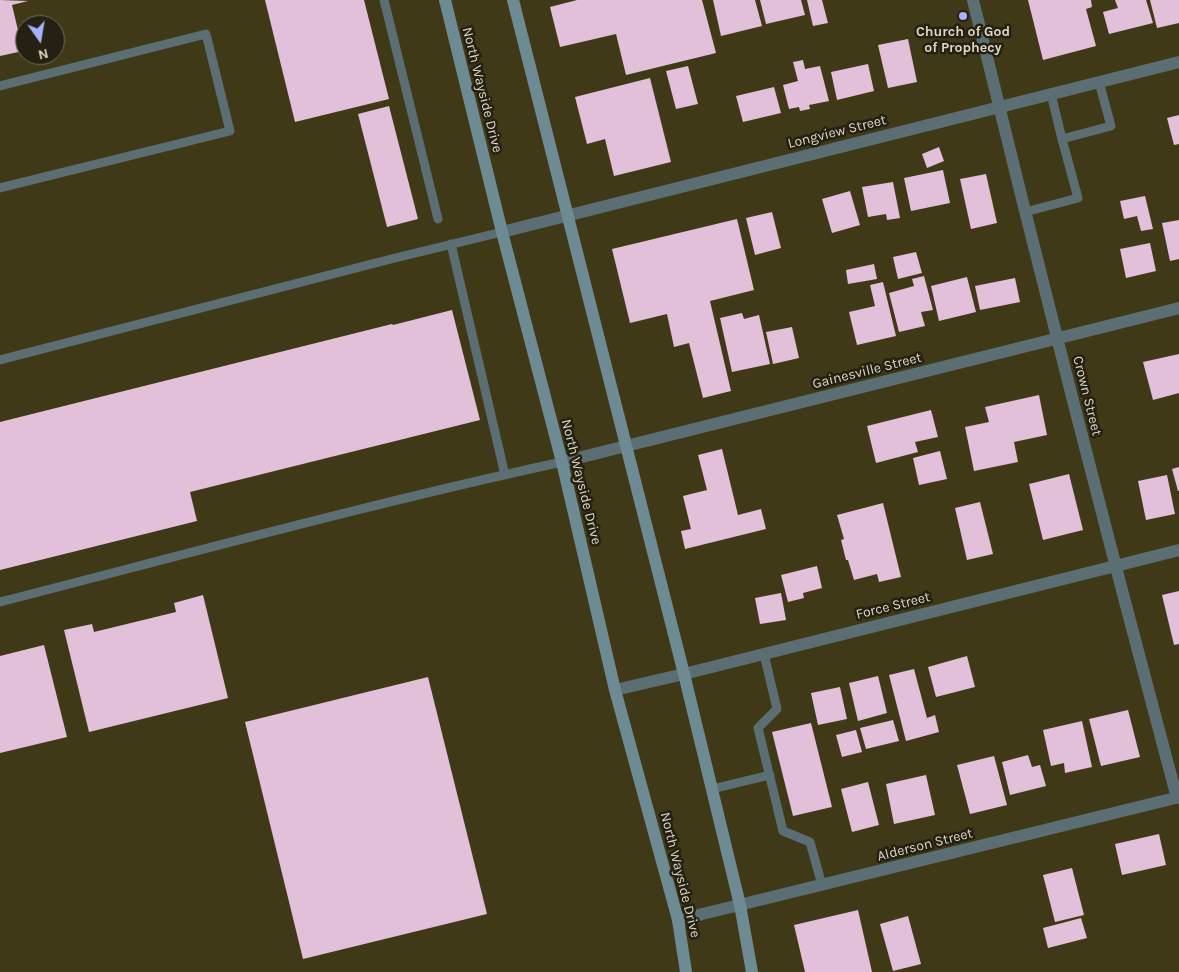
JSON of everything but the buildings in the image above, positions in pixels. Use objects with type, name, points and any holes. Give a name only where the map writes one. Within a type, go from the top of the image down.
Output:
[{"type":"main road","name":"North Wayside Drive","points":[[447,0],[502,232],[562,462],[615,690],[678,920],[686,972]]},
{"type":"main road","points":[[513,0],[684,674],[740,905],[752,972]]},
{"type":"street","name":"Crown Street","points":[[973,0],[1115,567],[1178,798]]},
{"type":"street","name":"Longview Street","points":[[502,232],[1179,62]]},
{"type":"street","name":"Gainesville Street","points":[[562,462],[1179,308]]},
{"type":"street","name":"Force Street","points":[[615,690],[1179,550]]},
{"type":"street","name":"Alderson Street","points":[[678,920],[1178,798]]},
{"type":"lane","points":[[384,0],[438,219]]},
{"type":"lane","points":[[0,86],[206,34],[230,131],[0,188]]},
{"type":"lane","points":[[1062,139],[1111,126],[1099,82]]},
{"type":"lane","points":[[1025,212],[1078,198],[1051,94]]},
{"type":"lane","points":[[0,360],[502,232]]},
{"type":"lane","points":[[451,244],[505,475]]},
{"type":"lane","points":[[0,602],[252,537],[562,462]]},
{"type":"lane","points":[[764,654],[777,709],[758,728],[783,831],[810,842],[822,886]]},
{"type":"lane","points":[[712,790],[770,775]]},
{"type":"place","name":"Church of God of Prophecy","points":[[963,16]]}]
